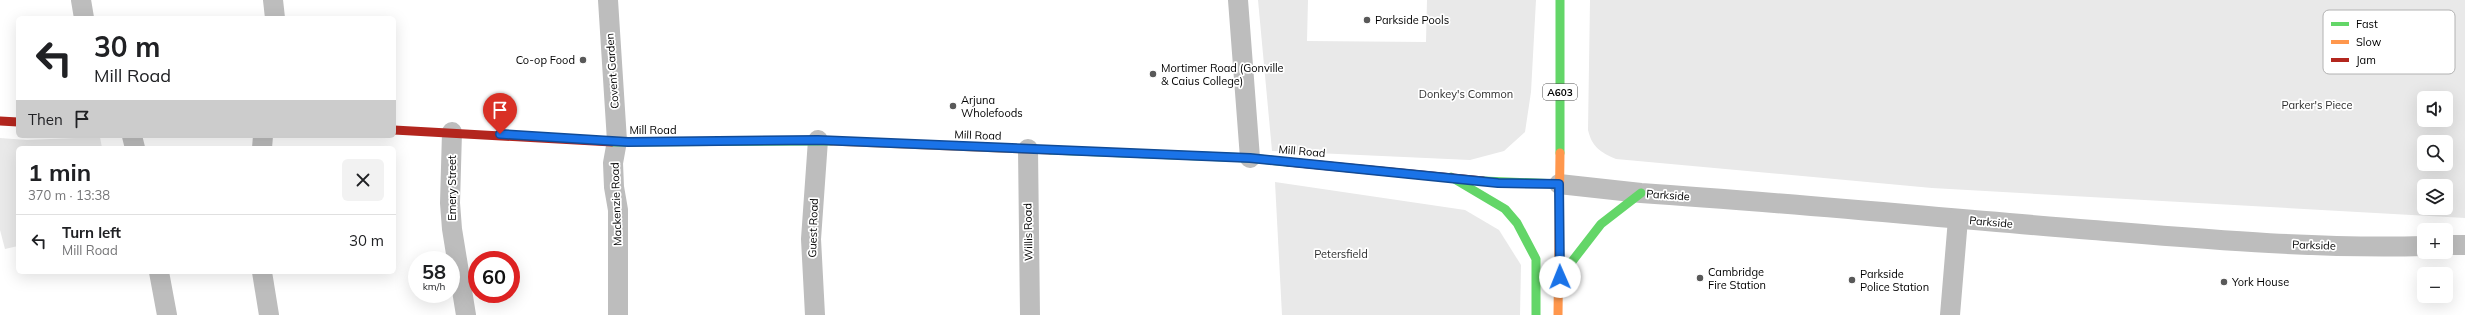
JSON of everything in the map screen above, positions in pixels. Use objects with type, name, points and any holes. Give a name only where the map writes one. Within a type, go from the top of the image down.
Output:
[{"type":"street","points":[[81,0],[84,16]]},
{"type":"street","points":[[273,0],[275,16]]},
{"type":"street","name":"Covent Garden","points":[[608,0],[617,142]]},
{"type":"street","points":[[1238,0],[1250,158]]},
{"type":"street","name":"A603","points":[[1559,184],[1560,0]]},
{"type":"street","points":[[0,121],[16,122]]},
{"type":"street","name":"Mill Road","points":[[396,130],[617,142],[818,140],[1250,158],[1451,177],[1498,183],[1559,184]]},
{"type":"street","name":"Emery Street","points":[[452,132],[450,203],[452,229],[466,315]]},
{"type":"street","name":"Guest Road","points":[[816,315],[811,239],[818,140]]},
{"type":"street","name":"Mackenzie Road","points":[[617,142],[613,163],[614,187],[618,210],[618,315]]},
{"type":"street","name":"Willis Road","points":[[1028,149],[1030,315]]},
{"type":"street","points":[[1451,177],[1505,209],[1517,222],[1536,259],[1536,315]]},
{"type":"street","points":[[1558,315],[1560,277],[1559,184]]},
{"type":"street","name":"Parkside","points":[[1559,184],[1641,193],[2284,244],[2371,247],[2417,246]]},
{"type":"street","points":[[1560,277],[1601,224],[1641,193]]},
{"type":"street","points":[[1950,315],[1958,219]]},
{"type":"street","points":[[2453,246],[2465,245]]},
{"type":"street","points":[[159,274],[167,315]]},
{"type":"street","points":[[262,274],[269,315]]},
{"type":"green space","name":"Donkey's Common","points":[[1258,0],[1308,0],[1307,41],[1426,42],[1427,0],[1536,0],[1531,92],[1525,132],[1504,151],[1470,160],[1272,151]]},
{"type":"green space","name":"Parker's Piece","points":[[1590,0],[2465,0],[2465,218],[1932,188],[1616,159],[1601,151],[1592,141],[1588,130]]},
{"type":"green space","points":[[0,138],[27,140],[100,138],[102,146],[16,146],[16,246],[5,249],[0,230]]},
{"type":"green space","name":"Petersfield","points":[[1275,182],[1465,210],[1499,230],[1521,265],[1520,315],[1282,315]]},
{"type":"traffic: fast","points":[[1560,0],[1560,153]]},
{"type":"traffic: fast","points":[[612,142],[831,141]]},
{"type":"traffic: fast","points":[[1050,150],[1250,158],[1288,162]]},
{"type":"traffic: fast","points":[[1451,177],[1505,209],[1517,223],[1536,259],[1536,315]]},
{"type":"traffic: fast","points":[[1483,181],[1559,184]]},
{"type":"traffic: fast","points":[[1560,277],[1601,224],[1641,193]]},
{"type":"traffic: slow","points":[[831,141],[1050,150]]},
{"type":"traffic: slow","points":[[1558,315],[1560,153]]},
{"type":"traffic: jam","points":[[0,121],[16,122]]},
{"type":"traffic: jam","points":[[396,130],[612,142]]},
{"type":"traffic: jam","points":[[1288,162],[1483,181]]},
{"type":"place","name":"Parkside Pools","points":[[1367,20]]},
{"type":"place","name":"Co-op Food","points":[[583,60]]},
{"type":"place","name":"Mortimer Road (Gonville & Caius College)","points":[[1153,74]]},
{"type":"place","name":"Arjuna Wholefoods","points":[[953,106]]},
{"type":"place","name":"Cambridge Fire Station","points":[[1700,278]]},
{"type":"place","name":"Parkside Police Station","points":[[1852,280]]},
{"type":"place","name":"York House","points":[[2224,282]]},
{"type":"route","points":[[500,134],[617,142],[818,140],[1250,158],[1451,177],[1498,183],[1559,184],[1560,277]]}]
